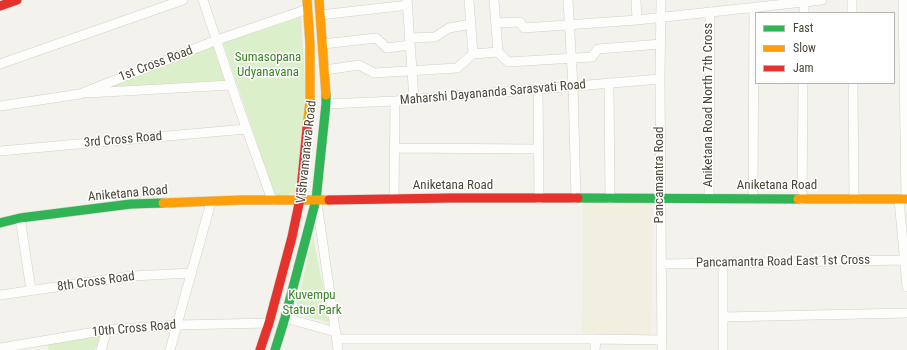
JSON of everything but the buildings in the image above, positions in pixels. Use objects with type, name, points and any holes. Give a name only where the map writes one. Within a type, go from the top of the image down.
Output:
[{"type":"street","points":[[0,6],[18,0]]},
{"type":"street","points":[[0,64],[183,0]]},
{"type":"street","points":[[203,0],[246,129],[272,200]]},
{"type":"street","name":"Vishvamanava Road","points":[[275,350],[285,318],[316,200],[326,104],[325,70],[319,0]]},
{"type":"street","points":[[469,0],[474,54]]},
{"type":"street","points":[[494,0],[498,52],[508,62],[592,57],[598,49],[661,44]]},
{"type":"street","points":[[568,0],[573,86],[576,199]]},
{"type":"street","points":[[636,0],[637,20]]},
{"type":"street","name":"Pancamantra Road","points":[[661,0],[660,199],[662,350]]},
{"type":"street","points":[[496,23],[520,22],[524,28],[661,18],[822,0]]},
{"type":"street","points":[[852,0],[852,12]]},
{"type":"street","points":[[903,0],[904,199],[907,287]]},
{"type":"street","points":[[804,1],[804,12]]},
{"type":"street","points":[[320,15],[407,2],[414,99]]},
{"type":"street","name":"1st Cross Road","points":[[0,106],[80,94],[308,4]]},
{"type":"street","name":"Vishvamanava Road","points":[[260,350],[269,323],[292,237],[300,199],[310,101],[308,4]]},
{"type":"street","points":[[753,199],[754,7]]},
{"type":"street","name":"Aniketana Road North 7th Cross","points":[[709,198],[710,12]]},
{"type":"street","points":[[323,44],[376,38],[387,48],[435,37],[449,28],[471,24]]},
{"type":"street","points":[[325,70],[359,65],[374,73],[457,68],[474,54],[498,52]]},
{"type":"street","name":"Maharshi Dayananda Sarasvati Road","points":[[326,104],[395,101],[660,79]]},
{"type":"street","points":[[609,83],[610,199]]},
{"type":"street","points":[[802,200],[803,84]]},
{"type":"street","points":[[853,84],[854,199]]},
{"type":"street","points":[[80,94],[231,85]]},
{"type":"street","points":[[538,89],[539,199]]},
{"type":"street","points":[[394,199],[395,101]]},
{"type":"street","name":"3rd Cross Road","points":[[0,151],[246,129]]},
{"type":"street","points":[[395,148],[538,149]]},
{"type":"street","name":"Aniketana Road","points":[[0,223],[20,218],[131,204],[242,200],[709,198],[802,200],[904,199]]},
{"type":"street","points":[[316,200],[338,350]]},
{"type":"street","points":[[170,350],[211,202]]},
{"type":"street","points":[[20,218],[31,290]]},
{"type":"street","name":"Pancamantra Road East 1st Cross","points":[[661,264],[905,260]]},
{"type":"street","points":[[723,263],[723,350]]},
{"type":"street","name":"8th Cross Road","points":[[0,295],[132,276],[192,273]]},
{"type":"street","points":[[723,317],[907,312]]},
{"type":"street","points":[[285,318],[336,335],[662,340]]},
{"type":"street","name":"10th Cross Road","points":[[0,348],[41,346],[106,330],[177,325],[269,323]]},
{"type":"street","points":[[101,350],[106,330]]},
{"type":"street","points":[[595,350],[596,339]]},
{"type":"shaded area","points":[[583,202],[653,202],[651,336],[582,336]]},
{"type":"green space","name":"Sumasopana Udyanavana","points":[[301,17],[306,100],[295,194],[275,196],[223,43]]},
{"type":"green space","points":[[214,43],[228,83],[99,90]]},
{"type":"green space","name":"Kuvempu Statue Park","points":[[313,236],[330,323],[295,313]]},
{"type":"green space","points":[[101,335],[95,350],[49,350],[46,343]]},
{"type":"traffic: fast","points":[[275,350],[285,318],[316,200],[326,95]]},
{"type":"traffic: fast","points":[[578,198],[798,199]]},
{"type":"traffic: fast","points":[[0,223],[20,218],[131,204],[163,203]]},
{"type":"traffic: slow","points":[[307,0],[310,44],[310,101],[307,128]]},
{"type":"traffic: slow","points":[[319,0],[326,95]]},
{"type":"traffic: slow","points":[[798,199],[907,199]]},
{"type":"traffic: slow","points":[[163,203],[242,200],[329,200]]},
{"type":"traffic: jam","points":[[0,6],[17,0]]},
{"type":"traffic: jam","points":[[260,350],[269,323],[292,237],[300,199],[307,128]]},
{"type":"traffic: jam","points":[[329,200],[578,198]]}]
